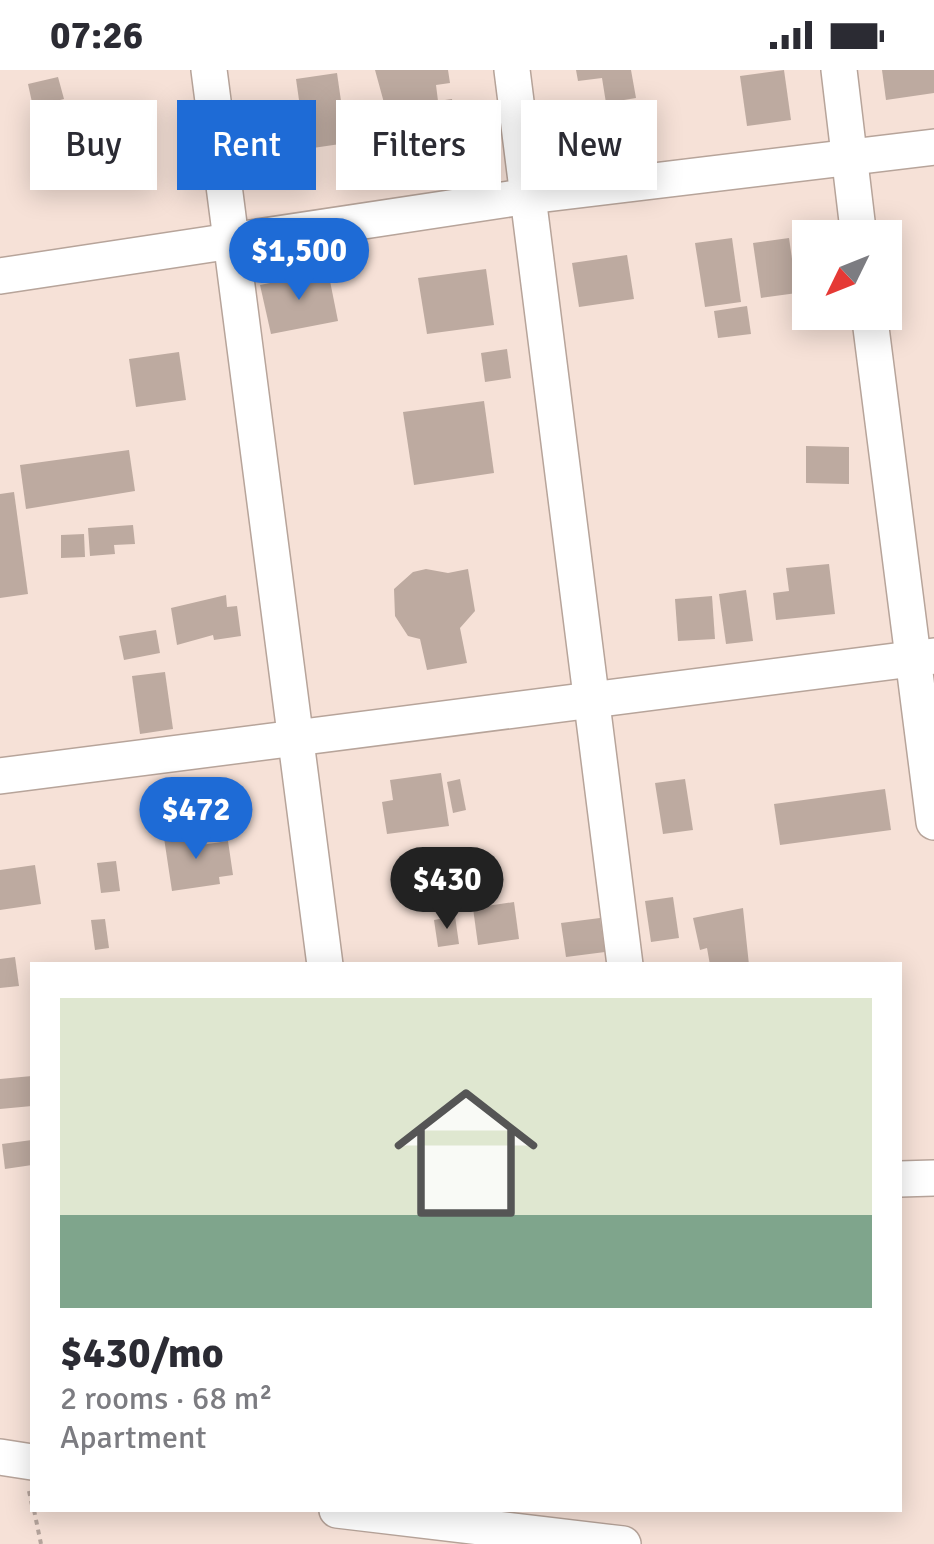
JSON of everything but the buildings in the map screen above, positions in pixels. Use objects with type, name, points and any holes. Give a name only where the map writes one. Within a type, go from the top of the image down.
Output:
[{"type":"street","points":[[209,70],[325,962]]},
{"type":"street","points":[[512,70],[624,962]]},
{"type":"street","points":[[838,70],[858,220]]},
{"type":"street","points":[[0,276],[529,196],[850,160],[934,146]]},
{"type":"street","points":[[872,330],[924,658],[934,822]]},
{"type":"street","points":[[0,776],[924,658]]},
{"type":"street","points":[[902,1180],[934,1178]]},
{"type":"street","points":[[0,1457],[30,1462]]},
{"type":"street","points":[[364,1512],[623,1544]]},
{"type":"path","points":[[34,1512],[41,1544]]}]
